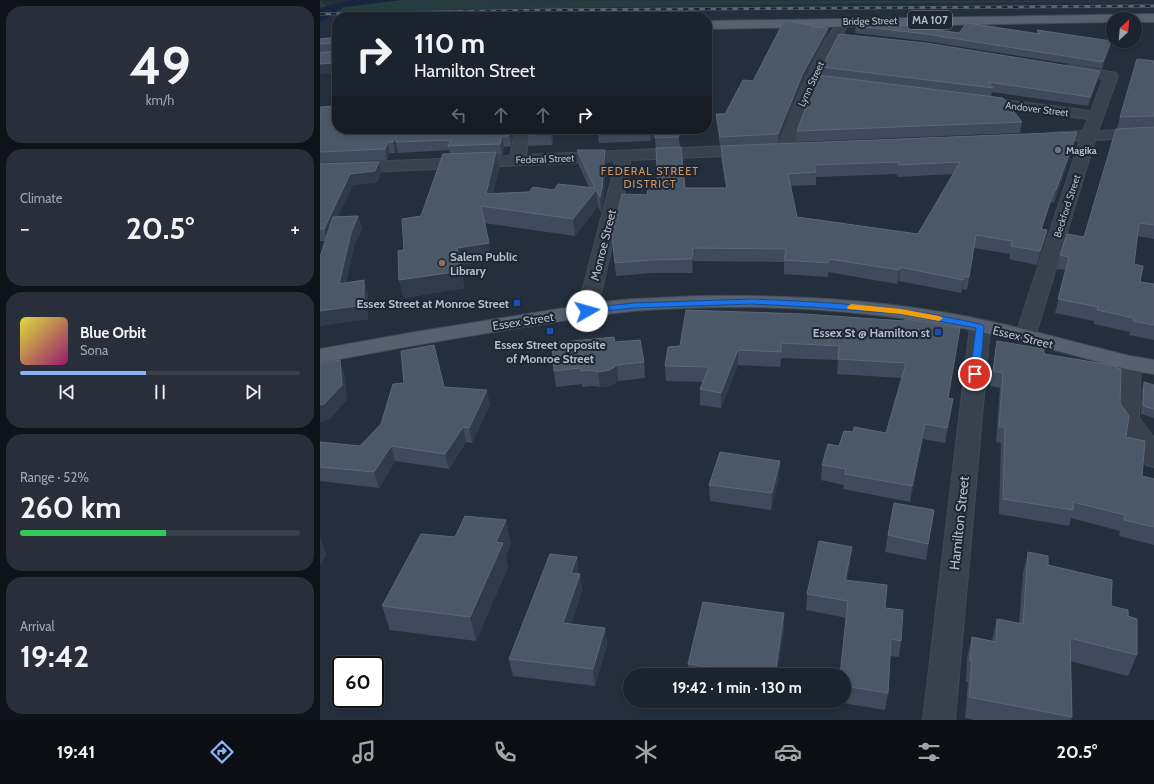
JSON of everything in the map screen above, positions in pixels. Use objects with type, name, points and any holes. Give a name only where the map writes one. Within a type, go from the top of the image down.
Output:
[{"type":"main road","name":"Bridge Street","points":[[1142,19],[1154,18]]},
{"type":"main road","name":"Bridge Street","points":[[712,25],[843,22],[1106,20]]},
{"type":"main road","name":"Essex Street","points":[[320,356],[462,330],[634,305],[692,302],[751,302],[811,304],[901,312],[980,327],[1130,363],[1154,367]]},
{"type":"street","name":"Lynn Street","points":[[785,149],[796,117],[812,80],[834,36],[843,22]]},
{"type":"street","points":[[834,36],[848,38]]},
{"type":"street","name":"Beckford Street","points":[[1025,337],[1089,136],[1111,76],[1057,67]]},
{"type":"street","points":[[812,80],[827,82]]},
{"type":"street","name":"Andover Street","points":[[965,99],[1096,116]]},
{"type":"street","points":[[1036,138],[1154,133]]},
{"type":"street","points":[[517,160],[522,134]]},
{"type":"street","name":"Federal Street","points":[[320,169],[801,148]]},
{"type":"street","name":"Monroe Street","points":[[587,311],[623,156]]},
{"type":"street","name":"Hamilton Street","points":[[938,720],[980,327]]},
{"type":"street","points":[[1130,363],[1128,418],[1150,450],[1154,459]]},
{"type":"green space","points":[[320,0],[328,7],[344,7],[400,0],[1154,1],[796,4],[332,12],[331,16],[320,17]]},
{"type":"water","points":[[349,0],[400,0],[344,7],[336,12],[332,12],[332,15],[320,23],[320,8]]},
{"type":"building","points":[[784,21],[811,25],[811,27],[828,28],[803,73],[778,134],[720,137],[716,114],[725,114],[743,80],[753,81]]},
{"type":"building","points":[[860,22],[899,28],[902,25],[959,33],[967,23],[1040,34],[1037,30],[1106,40],[1106,48],[1108,48],[1103,62],[926,34],[856,26]]},
{"type":"building","points":[[839,34],[926,43],[1100,71],[1090,97],[988,82],[993,88],[822,67]]},
{"type":"building","points":[[332,38],[332,43],[320,44],[320,39]]},
{"type":"building","points":[[332,51],[332,63],[320,64],[320,53]]},
{"type":"building","points":[[1137,59],[1154,61],[1154,116],[1120,117]]},
{"type":"building","points":[[818,75],[1003,98],[1022,122],[797,131]]},
{"type":"building","points":[[332,106],[332,134],[510,134],[509,136],[502,136],[500,144],[448,146],[451,140],[396,142],[396,136],[393,142],[388,142],[385,149],[320,152],[320,107]]},
{"type":"building","points":[[1154,127],[1154,225],[1139,223],[1134,264],[1143,266],[1140,282],[1154,284],[1154,325],[1133,321],[1134,318],[1097,310],[1098,307],[1058,299],[1069,257],[1060,255],[1067,234],[1084,237],[1116,129]]},
{"type":"building","points":[[1077,132],[1056,190],[1054,190],[1041,229],[1047,230],[1040,251],[1011,246],[1012,241],[976,235],[969,277],[965,276],[963,280],[900,267],[899,270],[829,259],[828,263],[784,260],[786,249],[693,248],[692,259],[615,263],[612,236],[622,194],[647,195],[648,188],[658,188],[656,148],[681,147],[685,188],[727,188],[721,146]],"holes":[[[898,162],[899,165],[960,162],[918,234],[797,217],[788,174],[816,172],[814,165]]]},
{"type":"building","points":[[528,134],[551,134],[528,135]]},
{"type":"building","points":[[655,134],[679,134],[679,137],[655,138]]},
{"type":"building","points":[[577,150],[605,150],[600,197],[596,190],[573,219],[481,206],[489,243],[457,248],[461,271],[399,280],[398,251],[404,250],[402,219],[421,216],[443,154],[496,152],[486,194],[529,192],[533,187],[554,190],[558,184],[595,188]]},
{"type":"building","points":[[379,162],[375,171],[350,174],[324,229],[320,229],[320,164]]},
{"type":"building","points":[[358,216],[351,233],[339,284],[364,280],[364,305],[320,311],[320,257],[333,217]]},
{"type":"building","points":[[686,310],[804,314],[904,321],[905,319],[960,328],[948,398],[953,399],[947,428],[925,424],[912,486],[845,474],[846,469],[822,465],[828,444],[839,446],[844,431],[853,432],[854,427],[886,433],[906,363],[838,359],[839,346],[781,343],[781,352],[738,350],[721,393],[700,389],[709,367],[665,366],[668,347],[680,346]]},
{"type":"building","points":[[614,337],[615,342],[640,340],[644,362],[617,365],[610,370],[598,372],[591,370],[581,371],[580,368],[554,371],[552,343]]},
{"type":"building","points":[[997,341],[1044,349],[1044,354],[1117,366],[1117,368],[1121,369],[1120,403],[1129,416],[1126,437],[1145,441],[1142,476],[1154,479],[1154,527],[1124,520],[1125,515],[1073,502],[1073,510],[1003,499],[1005,427],[999,427],[1003,373],[993,371]]},
{"type":"building","points":[[434,345],[444,387],[487,390],[469,428],[463,427],[445,454],[391,446],[374,472],[320,467],[320,442],[360,446],[381,424],[393,384],[404,383],[401,351]]},
{"type":"building","points":[[340,360],[342,385],[324,404],[320,405],[320,364]]},
{"type":"building","points":[[1144,382],[1154,385],[1154,409],[1143,406]]},
{"type":"building","points":[[720,452],[780,461],[772,493],[709,485]]},
{"type":"building","points":[[894,503],[934,510],[928,544],[888,535]]},
{"type":"building","points":[[465,516],[506,520],[496,542],[503,543],[470,617],[382,606],[421,534],[455,537]]},
{"type":"building","points":[[819,541],[852,547],[845,580],[887,585],[885,608],[903,610],[901,641],[891,639],[888,693],[851,687],[851,668],[841,668],[848,601],[807,594]]},
{"type":"building","points":[[1028,552],[1048,556],[1048,565],[1112,580],[1111,606],[1128,610],[1128,616],[1137,619],[1137,655],[1070,638],[1072,717],[969,697],[972,637],[996,642],[997,619],[1023,624]]},
{"type":"building","points":[[550,554],[577,557],[571,573],[580,574],[563,623],[605,628],[593,669],[509,659]]},
{"type":"building","points":[[703,602],[784,613],[776,668],[716,668],[688,664]]},
{"type":"railway","points":[[436,12],[1154,6]]},
{"type":"railway","points":[[320,14],[332,14]]},
{"type":"slow traffic","points":[[851,307],[901,312],[939,318]]},
{"type":"place","name":"Magika","points":[[1058,150]]},
{"type":"place","name":"Salem Public Library","points":[[442,263]]},
{"type":"place","name":"Essex Street at Monroe Street","points":[[517,303]]},
{"type":"place","name":"Essex Street opposite of Monroe Street","points":[[550,331]]},
{"type":"place","name":"Essex St @ Hamilton st","points":[[938,332]]},
{"type":"district","name":"FEDERAL STREET DISTRICT","points":[[650,177]]},
{"type":"route","points":[[587,311],[634,305],[692,302],[751,302],[811,304],[901,312],[980,327],[975,374]]}]
